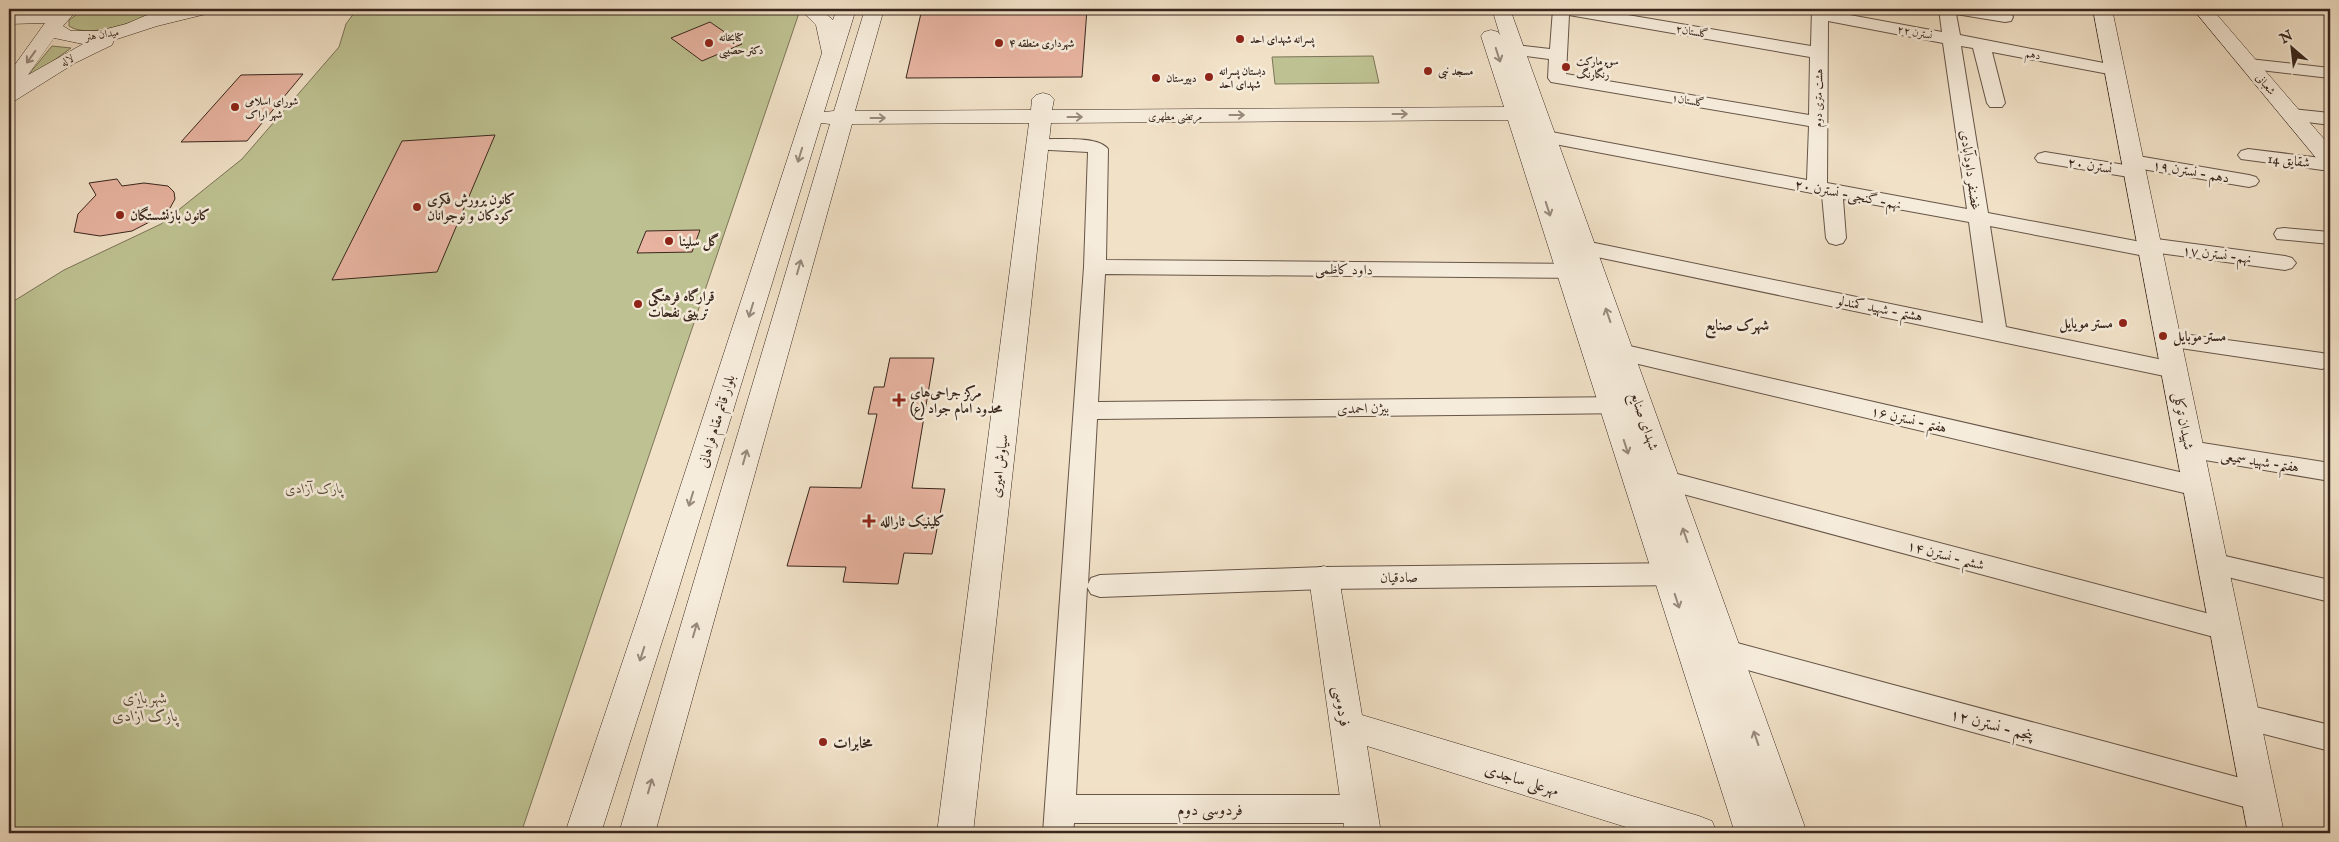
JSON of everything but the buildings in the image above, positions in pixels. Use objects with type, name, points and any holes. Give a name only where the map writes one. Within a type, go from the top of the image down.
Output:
[{"type":"street","name":"میدان هنر","points":[[63,14],[55,32],[62,36],[75,38],[106,35],[128,29],[149,22],[175,9]]},
{"type":"street","points":[[149,22],[203,9]]},
{"type":"street","points":[[809,9],[825,23],[832,53]]},
{"type":"street","name":"بلوار قائم مقام فراهانی","points":[[584,833],[846,9]]},
{"type":"street","points":[[637,833],[874,9]]},
{"type":"street","name":"شهدای صنایع","points":[[1482,9],[1529,112],[1582,264],[1612,405],[1753,833]]},
{"type":"street","name":"شهدای صنایع","points":[[1502,9],[1516,50],[1529,112],[1582,264],[1621,352],[1789,833]]},
{"type":"street","points":[[1516,50],[1559,55],[1563,9]]},
{"type":"street","name":"گلستان۲","points":[[1563,9],[1819,53]]},
{"type":"street","name":"غضنفر داودآبادی","points":[[1947,9],[1995,332]]},
{"type":"street","points":[[1954,9],[2005,17]]},
{"type":"street","name":"شهیدان توکلی","points":[[2102,9],[2266,833]]},
{"type":"street","name":"شعبانی","points":[[2202,9],[2330,160]]},
{"type":"street","name":"هشت متری دوم","points":[[1820,11],[1818,122],[1824,190],[1836,238]]},
{"type":"street","name":"نسترن ۲۲","points":[[1820,11],[1952,39]]},
{"type":"street","points":[[9,18],[63,14]]},
{"type":"street","points":[[9,88],[63,14]]},
{"type":"street","name":"لاله","points":[[9,96],[68,59],[128,29]]},
{"type":"street","name":"دهم","points":[[1952,39],[2114,70]]},
{"type":"street","points":[[1981,44],[1996,103]]},
{"type":"street","name":"گلستان۱","points":[[1559,55],[1557,78],[1818,122]]},
{"type":"street","points":[[2249,64],[2330,73]]},
{"type":"street","name":"مرتضی مطهری","points":[[814,109],[1042,108],[1529,112]]},
{"type":"street","name":"سیاوش امیری","points":[[955,833],[1042,108]]},
{"type":"street","name":"نهم- گنجی- نسترن ۲۰","points":[[1529,112],[1824,190],[2150,248]]},
{"type":"street","points":[[2292,115],[2330,119]]},
{"type":"street","points":[[1038,145],[1091,146],[1098,149],[1095,267],[1059,821]]},
{"type":"street","name":"شقایق 14","points":[[2248,156],[2330,165]]},
{"type":"street","name":"نسترن ۲۰","points":[[2045,158],[2133,166]]},
{"type":"street","name":"دهم - نسترن ۱۹","points":[[2133,166],[2249,181]]},
{"type":"street","points":[[2284,234],[2330,238]]},
{"type":"street","name":"نهم- نسترن ۱۷","points":[[2150,248],[2285,263]]},
{"type":"street","name":"داود کاظمی","points":[[1095,267],[1582,264]]},
{"type":"street","name":"هشتم - شهید کمندلو","points":[[1582,264],[1995,332],[2174,370]]},
{"type":"street","points":[[2168,340],[2322,361]]},
{"type":"street","name":"هفتم - نسترن ۱۶","points":[[1621,352],[2197,486]]},
{"type":"street","name":"بیژن احمدی","points":[[1086,411],[1639,404]]},
{"type":"street","name":"هفتم- شهید سمیعی","points":[[2190,450],[2330,472]]},
{"type":"street","name":"ششم - نسترن ۱۴","points":[[1666,480],[2225,629]]},
{"type":"street","points":[[2212,564],[2330,591]]},
{"type":"street","name":"صادقیان","points":[[1100,586],[1324,578],[1699,574]]},
{"type":"street","name":"فردوسی","points":[[1324,578],[1361,821]]},
{"type":"street","name":"پنجم - نسترن ۱۲","points":[[1726,652],[2259,797]]},
{"type":"street","points":[[2243,717],[2330,738]]},
{"type":"street","name":"مهرعلی ساجدی","points":[[1346,725],[1699,833]]},
{"type":"street","points":[[1734,776],[1769,776]]},
{"type":"street","name":"فردوسی دوم","points":[[1059,821],[1361,821]]},
{"type":"green space","points":[[84,9],[162,9],[129,23],[102,30],[78,30],[69,26],[69,20]]},
{"type":"green space","name":"پارک آزادی","points":[[357,9],[782,9],[799,13],[521,833],[9,833],[9,304],[64,270],[161,224],[242,159],[339,47],[346,24]]},
{"type":"green space","points":[[52,46],[71,48],[20,85]]},
{"type":"green space","points":[[1373,56],[1379,83],[1275,84],[1272,57]]},
{"type":"place","name":"پسرانه شهدای احد","points":[[1240,39]]},
{"type":"place","name":"کتابخانه دکتر حصیبی","points":[[709,43]]},
{"type":"place","name":"شهرداری منطقه ۴","points":[[999,43]]},
{"type":"place","name":"سوپرمارکت رنگارنگ","points":[[1566,67]]},
{"type":"place","name":"مسجد نبی","points":[[1428,71]]},
{"type":"place","name":"دبستان پسرانه شهدای احد","points":[[1209,77]]},
{"type":"place","name":"دبیرستان","points":[[1156,78]]},
{"type":"place","name":"شورای اسلامی شهر اراک","points":[[235,107]]},
{"type":"place","name":"کانون پرورش فکری کودکان و نوجوانان","points":[[417,207]]},
{"type":"place","name":"کانون بازنشستگان","points":[[120,215]]},
{"type":"place","name":"گل سلینا","points":[[669,241]]},
{"type":"place","name":"قرارگاه فرهنگی تربیتی نفحات","points":[[638,304]]},
{"type":"place","name":"مستر مویایل","points":[[2123,323]]},
{"type":"place","name":"مستر موبایل","points":[[2163,336]]},
{"type":"place","name":"مرکز جراحی‌های محدود امام جواد (ع)","points":[[899,400]]},
{"type":"place","name":"کلینیک ثارالله","points":[[869,521]]},
{"type":"place","name":"مخابرات","points":[[823,742]]},
{"type":"district","name":"شهرک صنایع","points":[[1737,325]]},
{"type":"park label","name":"شهربازی پارک آزادی","points":[[145,706]]}]
